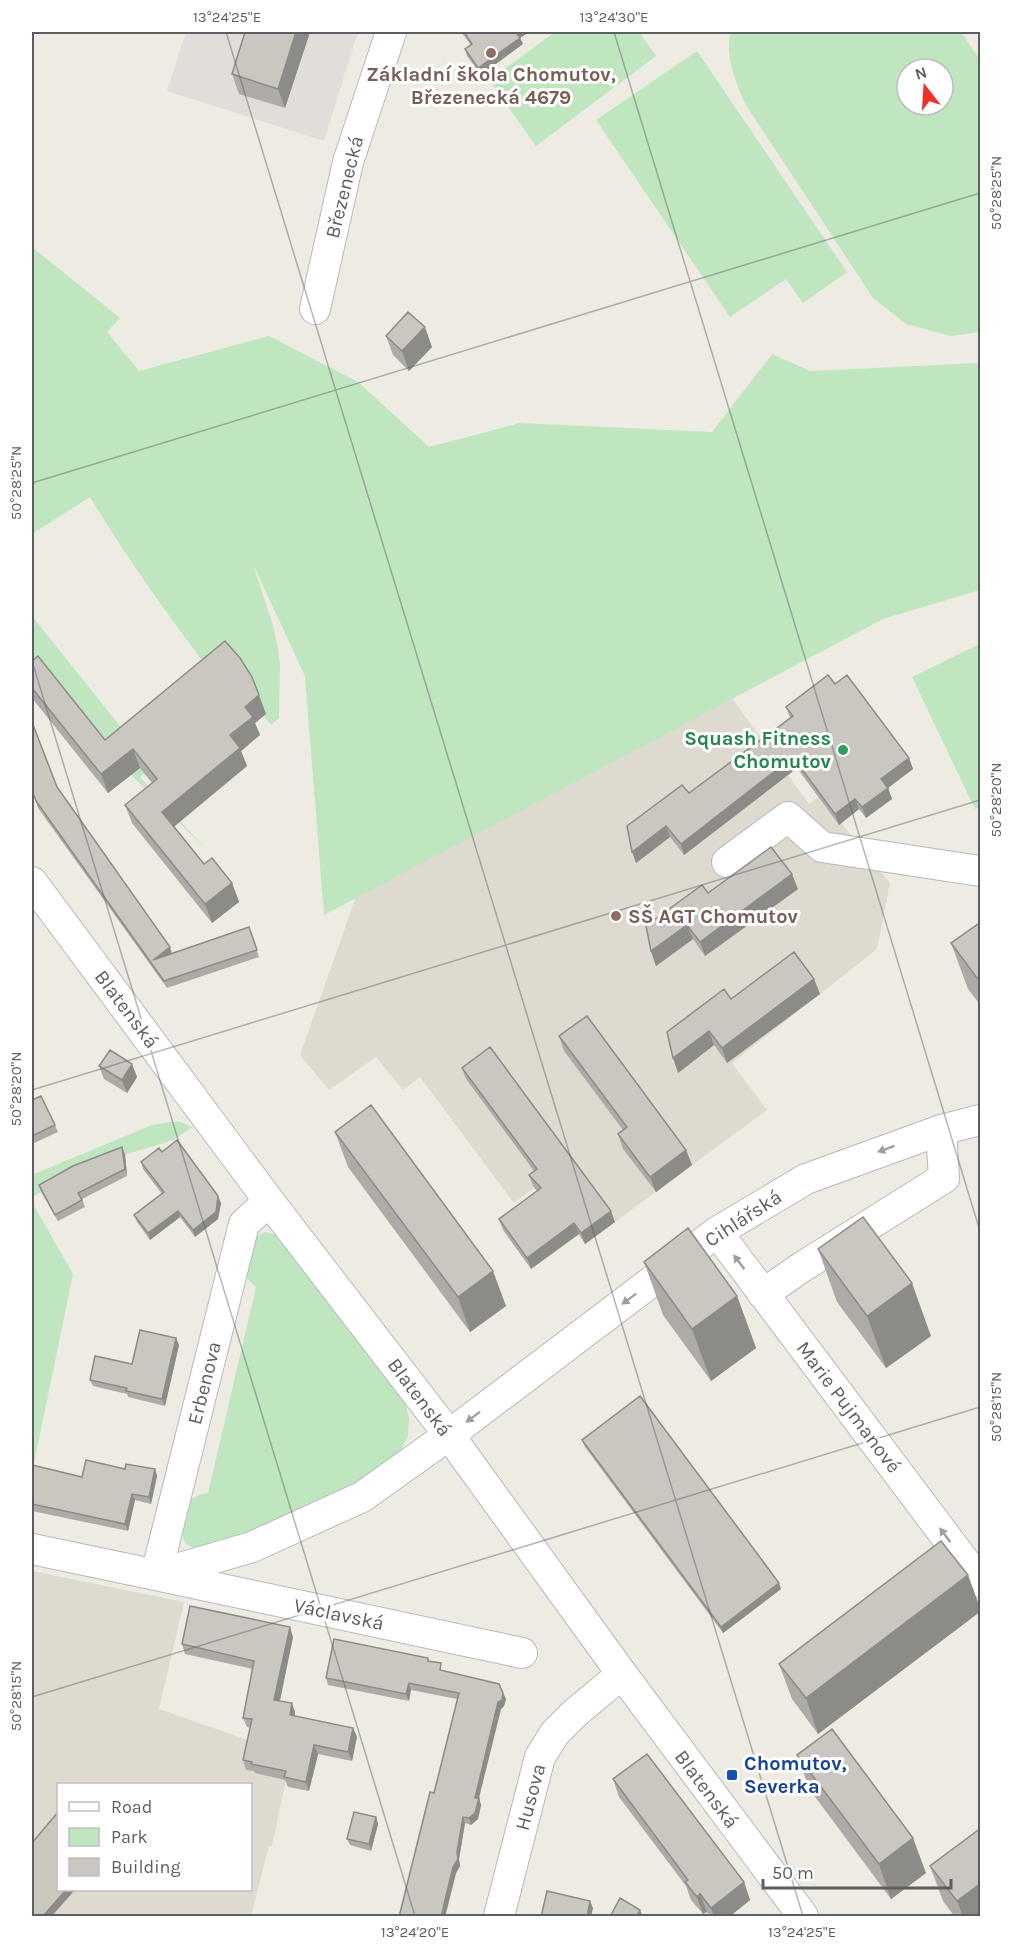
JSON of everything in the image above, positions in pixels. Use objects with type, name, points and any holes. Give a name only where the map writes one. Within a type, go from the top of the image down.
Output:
[{"type":"street","name":"Březenecká","points":[[315,309],[348,162],[391,32]]},
{"type":"street","points":[[727,862],[788,817],[822,847],[981,871]]},
{"type":"street","name":"Blatenská","points":[[32,882],[269,1200],[449,1435],[622,1674],[803,1917]]},
{"type":"street","name":"Cihlářská","points":[[449,1435],[717,1232],[806,1179],[941,1130],[981,1120]]},
{"type":"street","points":[[763,1294],[944,1178],[941,1130]]},
{"type":"street","name":"Erbenova","points":[[156,1575],[244,1224],[269,1200]]},
{"type":"street","name":"Marie Pujmanové","points":[[717,1232],[981,1582]]},
{"type":"street","name":"Václavská","points":[[156,1575],[252,1547],[362,1497],[449,1435]]},
{"type":"street","name":"Václavská","points":[[32,1549],[522,1653]]},
{"type":"street","name":"Husova","points":[[499,1917],[540,1757],[555,1733],[574,1713],[622,1674]]},
{"type":"shaded area","points":[[186,32],[358,32],[324,141],[167,91]]},
{"type":"shaded area","name":"SŠ AGT Chomutov","points":[[715,675],[809,804],[818,797],[890,883],[877,949],[732,1063],[767,1110],[585,1244],[575,1230],[570,1234],[534,1188],[514,1203],[420,1077],[403,1090],[376,1057],[329,1090],[300,1055],[432,682]]},
{"type":"shaded area","points":[[32,1571],[184,1602],[159,1709],[291,1755],[272,1846],[269,1846],[251,1916],[32,1916]]},
{"type":"green space","points":[[555,32],[639,32],[656,56],[536,146],[489,80]]},
{"type":"green space","points":[[731,32],[961,32],[980,60],[980,332],[951,336],[906,324],[873,298],[744,102],[732,68],[729,50]]},
{"type":"green space","points":[[697,51],[847,272],[803,303],[786,279],[730,317],[596,120]]},
{"type":"green space","points":[[32,247],[120,318],[107,332],[139,371],[269,336],[358,382],[429,447],[520,423],[712,432],[772,354],[810,371],[980,363],[980,590],[883,619],[324,915],[305,676],[253,564],[272,622],[280,665],[279,718],[271,725],[261,713],[250,722],[167,612],[90,497],[32,534]]},
{"type":"green space","points":[[32,616],[152,766],[140,777],[205,848],[32,677]]},
{"type":"green space","points":[[980,644],[980,807],[975,809],[912,677]]},
{"type":"green space","points":[[180,1122],[192,1127],[174,1140],[107,1160],[68,1177],[32,1197],[32,1175],[152,1125]]},
{"type":"green space","points":[[32,1202],[73,1274],[32,1473]]},
{"type":"green space","points":[[265,1232],[276,1235],[404,1397],[409,1418],[408,1435],[400,1453],[349,1489],[235,1540],[195,1549],[185,1543],[180,1527],[189,1500],[208,1493],[256,1287],[245,1277],[249,1240]]},
{"type":"building","points":[[245,32],[296,32],[278,89],[232,74]]},
{"type":"building","name":"Základní škola Chomutov, Březenecká 4679","points":[[464,32],[516,32],[520,38],[478,68],[465,49],[472,44]]},
{"type":"building","points":[[408,312],[425,327],[402,351],[386,336]]},
{"type":"building","points":[[225,641],[240,658],[252,677],[259,695],[245,707],[253,717],[230,735],[240,748],[162,812],[204,864],[212,858],[232,883],[205,904],[125,805],[157,779],[133,749],[101,774],[32,688],[32,661],[38,656],[105,740]]},
{"type":"building","points":[[828,675],[835,684],[847,675],[909,758],[881,779],[888,788],[862,807],[855,799],[835,814],[793,757],[681,844],[666,826],[632,852],[627,826],[682,785],[689,793],[793,716],[786,707]]},
{"type":"building","points":[[32,722],[57,787],[170,947],[153,960],[249,927],[257,950],[164,981],[36,801],[32,790]]},
{"type":"building","points":[[771,847],[792,874],[700,942],[687,925],[651,951],[646,926],[702,885],[708,893]]},
{"type":"building","points":[[981,922],[981,976],[977,978],[951,943]]},
{"type":"building","points":[[794,952],[814,979],[722,1048],[709,1031],[673,1058],[667,1032],[724,989],[731,999]]},
{"type":"building","points":[[587,1016],[686,1150],[650,1177],[618,1134],[627,1127],[559,1036]]},
{"type":"building","points":[[490,1047],[611,1211],[581,1233],[574,1223],[527,1258],[499,1219],[541,1188],[529,1175],[537,1169],[462,1068]]},
{"type":"building","points":[[110,1050],[132,1064],[122,1080],[99,1066]]},
{"type":"building","points":[[41,1096],[55,1125],[32,1136],[32,1100]]},
{"type":"building","points":[[371,1105],[493,1271],[458,1297],[335,1132]]},
{"type":"building","points":[[177,1140],[218,1196],[216,1212],[193,1230],[178,1211],[148,1233],[134,1215],[164,1192],[141,1162],[159,1148],[162,1152]]},
{"type":"building","points":[[122,1147],[125,1169],[78,1193],[82,1200],[55,1215],[39,1185],[73,1166]]},
{"type":"building","points":[[863,1217],[912,1283],[867,1316],[818,1249]]},
{"type":"building","points":[[688,1228],[737,1296],[692,1329],[644,1262]]},
{"type":"building","points":[[140,1330],[176,1338],[162,1399],[90,1380],[95,1356],[132,1364]]},
{"type":"building","points":[[640,1396],[779,1583],[721,1627],[582,1440]]},
{"type":"building","points":[[86,1460],[125,1469],[126,1464],[155,1469],[149,1497],[132,1494],[125,1524],[32,1504],[32,1465],[82,1477]]},
{"type":"building","points":[[941,1541],[968,1575],[806,1698],[779,1664]]},
{"type":"building","points":[[190,1606],[290,1627],[274,1700],[292,1703],[290,1715],[353,1728],[348,1752],[314,1745],[306,1782],[284,1777],[286,1771],[251,1764],[252,1762],[243,1760],[252,1719],[243,1718],[254,1661],[182,1644]]},
{"type":"building","points":[[334,1639],[428,1658],[428,1661],[441,1663],[440,1670],[499,1684],[503,1693],[502,1700],[498,1702],[475,1798],[479,1798],[475,1813],[469,1818],[463,1817],[457,1852],[458,1859],[453,1867],[441,1917],[399,1917],[430,1792],[434,1793],[459,1693],[409,1683],[406,1694],[326,1678]]},
{"type":"building","points":[[832,1729],[913,1838],[879,1864],[797,1755]]},
{"type":"building","points":[[647,1754],[744,1882],[711,1908],[700,1894],[697,1897],[685,1882],[688,1880],[613,1779]]},
{"type":"building","points":[[354,1812],[376,1817],[369,1844],[347,1839]]},
{"type":"building","points":[[57,1813],[57,1891],[65,1891],[42,1917],[32,1917],[32,1843]]},
{"type":"building","points":[[981,1828],[981,1883],[957,1901],[930,1866]]},
{"type":"building","points":[[547,1891],[590,1901],[587,1917],[541,1917]]},
{"type":"building","points":[[620,1898],[640,1910],[636,1917],[610,1917]]},
{"type":"place","name":"Základní škola Chomutov, Březenecká 4679","points":[[491,53]]},
{"type":"place","name":"Squash Fitness Chomutov","points":[[843,750]]},
{"type":"place","name":"SŠ AGT Chomutov","points":[[616,916]]},
{"type":"place","name":"Chomutov, Severka","points":[[732,1775]]}]
